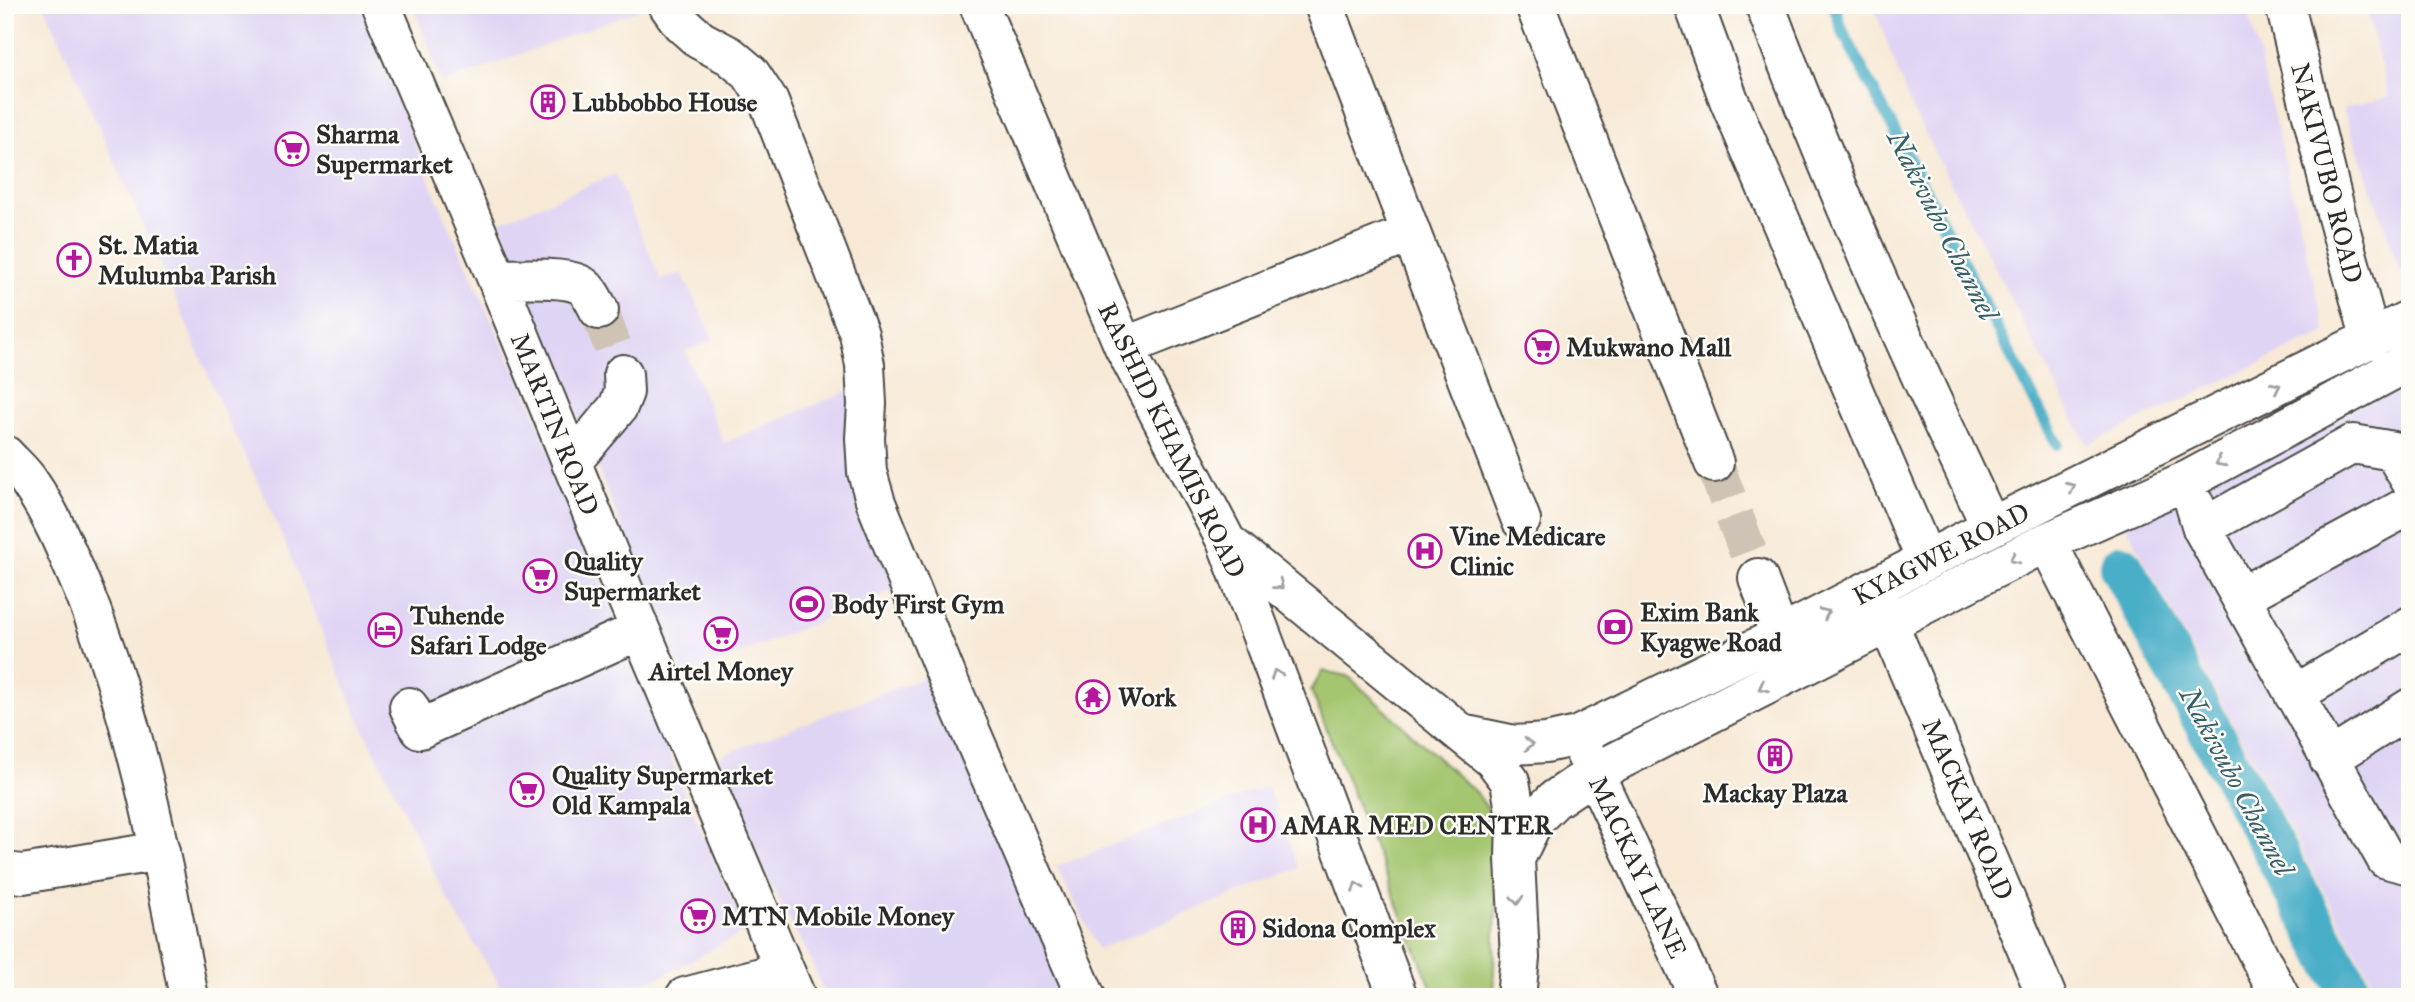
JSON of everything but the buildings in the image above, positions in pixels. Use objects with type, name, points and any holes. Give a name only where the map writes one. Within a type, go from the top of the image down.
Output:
[{"type":"street","name":"MARTIN ROAD","points":[[380,5],[790,984]]},
{"type":"street","points":[[668,5],[681,23],[700,40],[730,56],[750,73],[769,102],[859,334],[865,365],[867,404],[864,438],[867,472],[876,503],[947,677],[1086,997]]},
{"type":"street","name":"RASHID KHAMIS ROAD","points":[[979,5],[1124,347],[1226,541],[1398,997]]},
{"type":"street","points":[[1324,5],[1521,520]]},
{"type":"street","points":[[1535,5],[1714,463]]},
{"type":"street","points":[[1694,5],[1729,100],[1926,559]]},
{"type":"street","points":[[1765,5],[1804,108],[1913,362],[1991,527]]},
{"type":"street","name":"NAKIVUBO ROAD","points":[[2285,5],[2337,217],[2371,340]]},
{"type":"street","points":[[1124,347],[1411,233]]},
{"type":"street","points":[[497,279],[581,284],[591,295],[598,310]]},
{"type":"street","name":"KYAGWE ROAD","points":[[1515,859],[1534,820],[1554,800],[1594,773],[1881,605],[1926,559],[2410,319]]},
{"type":"street","name":"KYAGWE ROAD","points":[[1462,734],[1515,745],[1546,743],[1577,736],[1780,636],[1881,605],[2047,542],[2188,480],[2410,361]]},
{"type":"street","points":[[571,463],[618,407],[624,392],[623,374]]},
{"type":"street","points":[[2202,528],[2353,444],[2393,451],[2410,480]]},
{"type":"street","points":[[5,455],[30,481],[65,547],[106,647],[136,748],[160,852],[188,997]]},
{"type":"street","points":[[2188,480],[2202,528],[2386,859],[2410,865]]},
{"type":"street","points":[[2242,596],[2410,505]]},
{"type":"street","points":[[1226,541],[1494,760],[1510,781],[1516,817],[1515,859],[1520,958],[1516,997]]},
{"type":"street","points":[[2047,542],[2280,997]]},
{"type":"street","points":[[1758,578],[1780,636]]},
{"type":"street","name":"MACKAY ROAD","points":[[1881,605],[2048,997]]},
{"type":"street","points":[[2294,695],[2410,626]]},
{"type":"street","points":[[409,707],[420,729],[640,629]]},
{"type":"street","points":[[2329,759],[2410,708]]},
{"type":"street","name":"MACKAY LANE","points":[[1577,736],[1699,997]]},
{"type":"street","points":[[5,872],[23,874],[160,852]]},
{"type":"street","points":[[685,997],[790,984]]},
{"type":"shaded area","points":[[44,5],[359,5],[435,194],[532,406],[688,802],[746,931],[661,977],[586,997],[507,997],[447,899],[357,715],[268,503],[227,420]]},
{"type":"shaded area","points":[[413,5],[654,7],[646,7],[442,84]]},
{"type":"shaded area","points":[[1873,5],[2247,5],[2326,332],[2087,445],[1911,107]]},
{"type":"shaded area","points":[[2365,5],[2410,5],[2410,266],[2400,271],[2343,108],[2389,97]]},
{"type":"shaded area","points":[[615,174],[661,280],[682,273],[714,340],[685,351],[724,443],[855,388],[897,589],[684,677],[500,222]]},
{"type":"shaded area","points":[[2410,379],[2410,997],[2381,997],[2125,524]]},
{"type":"shaded area","points":[[933,674],[1071,997],[825,997],[809,956],[767,877],[719,756]]},
{"type":"shaded area","points":[[1267,786],[1299,868],[1098,949],[1057,866]]},
{"type":"green space","points":[[1323,671],[1348,676],[1476,793],[1491,813],[1498,851],[1493,997],[1435,997],[1311,690]]},
{"type":"waterway","name":"Nakivubo Channel","points":[[1834,5],[1842,30],[2057,444]]},
{"type":"waterway","name":"Nakivubo Channel","points":[[2121,566],[2353,997]]},
{"type":"tunnel","points":[[599,310],[623,374]]},
{"type":"tunnel","points":[[1714,463],[1758,578]]},
{"type":"place","name":"Lubbobbo House","points":[[548,102]]},
{"type":"place","name":"Sharma Supermarket","points":[[292,149]]},
{"type":"place","name":"St. Matia Mulumba Parish","points":[[74,260]]},
{"type":"place","name":"Mukwano Mall","points":[[1542,347]]},
{"type":"place","name":"Vine Medicare Clinic","points":[[1425,551]]},
{"type":"place","name":"Quality Supermarket","points":[[540,576]]},
{"type":"place","name":"Body First Gym","points":[[807,604]]},
{"type":"place","name":"Exim Bank Kyagwe Road","points":[[1615,627]]},
{"type":"place","name":"Tuhende Safari Lodge","points":[[385,630]]},
{"type":"place","name":"Airtel Money","points":[[721,634]]},
{"type":"place","name":"Work","points":[[1093,697]]},
{"type":"place","name":"Mackay Plaza","points":[[1775,756]]},
{"type":"place","name":"Quality Supermarket Old Kampala","points":[[527,790]]},
{"type":"place","name":"AMAR MED CENTER","points":[[1258,825]]},
{"type":"place","name":"MTN Mobile Money","points":[[698,916]]},
{"type":"place","name":"Sidona Complex","points":[[1238,928]]}]
